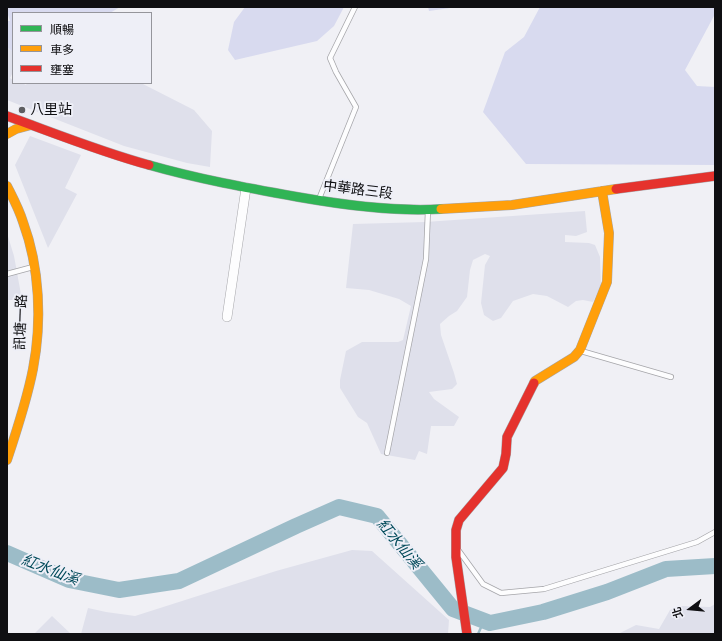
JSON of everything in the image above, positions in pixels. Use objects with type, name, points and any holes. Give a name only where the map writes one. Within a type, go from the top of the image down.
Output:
[{"type":"street","name":"中華路三段","points":[[7,116],[131,160],[185,175],[246,188],[385,208],[428,210],[512,205],[715,176]]},
{"type":"street","points":[[7,134],[16,129],[31,125]]},
{"type":"street","name":"訊塘一路","points":[[7,186],[28,235],[34,266],[38,304],[37,343],[30,381],[23,412],[7,460]]},
{"type":"street","points":[[227,317],[246,188]]},
{"type":"street","points":[[467,631],[456,557],[456,530],[459,520],[503,468],[507,437],[535,381],[574,357],[580,350],[607,282],[609,233],[602,191]]},
{"type":"lane","points":[[319,199],[356,107],[336,72],[330,58],[355,7]]},
{"type":"lane","points":[[387,453],[426,259],[428,210]]},
{"type":"lane","points":[[7,274],[34,266]]},
{"type":"lane","points":[[580,350],[671,377]]},
{"type":"lane","points":[[456,546],[483,584],[501,593],[544,589],[697,542],[715,532]]},
{"type":"shaded area","points":[[7,7],[120,7],[112,12],[12,12],[12,51],[7,47],[7,21],[10,21]]},
{"type":"shaded area","points":[[245,7],[344,7],[334,26],[317,41],[235,60],[228,50],[234,22]]},
{"type":"shaded area","points":[[428,7],[457,7],[429,11]]},
{"type":"shaded area","points":[[540,7],[715,7],[715,14],[685,70],[697,86],[715,87],[715,165],[526,164],[483,112],[505,52],[524,37]]},
{"type":"shaded area","points":[[7,47],[12,51],[12,74],[10,78],[12,79],[12,84],[143,84],[194,110],[212,131],[210,167],[187,163],[124,146],[7,100]]},
{"type":"shaded area","points":[[30,136],[81,155],[65,188],[77,194],[48,248],[15,165]]},
{"type":"shaded area","points":[[585,211],[587,232],[576,236],[565,235],[565,242],[589,243],[595,245],[600,257],[601,286],[593,302],[583,300],[576,301],[568,307],[547,296],[533,294],[513,301],[501,318],[493,321],[484,315],[481,303],[485,265],[490,256],[485,254],[473,260],[470,270],[467,297],[457,311],[440,324],[441,335],[457,384],[452,389],[429,392],[434,399],[459,417],[454,426],[431,426],[427,454],[419,451],[415,460],[381,454],[367,423],[358,417],[340,388],[340,380],[346,351],[362,342],[398,342],[403,340],[411,306],[399,299],[369,290],[346,288],[353,224],[425,222]]},
{"type":"shaded area","points":[[7,233],[14,256],[22,300],[7,300]]},
{"type":"shaded area","points":[[352,550],[372,551],[449,620],[448,634],[81,634],[88,608],[135,616],[276,571]]},
{"type":"shaded area","points":[[715,604],[715,634],[618,634],[636,625],[659,629],[670,610],[680,606],[710,607]]},
{"type":"shaded area","points":[[52,616],[71,634],[34,634]]},
{"type":"waterway","name":"紅水仙溪","points":[[7,553],[69,580],[119,590],[179,581],[339,507],[377,516],[453,609],[490,623],[543,612],[607,592],[666,569],[715,566]]},
{"type":"waterway","points":[[478,634],[484,621]]},
{"type":"traffic: fast","points":[[149,165],[223,183],[333,203],[387,209],[441,209]]},
{"type":"traffic: slow","points":[[7,134],[16,129],[31,125]]},
{"type":"traffic: slow","points":[[7,186],[20,213],[29,240],[38,295],[38,333],[31,381],[22,415],[7,460]]},
{"type":"traffic: slow","points":[[441,209],[512,205],[616,189]]},
{"type":"traffic: slow","points":[[534,383],[574,357],[580,350],[607,282],[609,233],[602,191]]},
{"type":"traffic: jam","points":[[7,116],[95,148],[149,165]]},
{"type":"traffic: jam","points":[[616,189],[715,176]]},
{"type":"traffic: jam","points":[[467,634],[456,557],[456,530],[459,520],[503,468],[507,437],[534,383]]},
{"type":"place","name":"八里站","points":[[22,110]]}]
